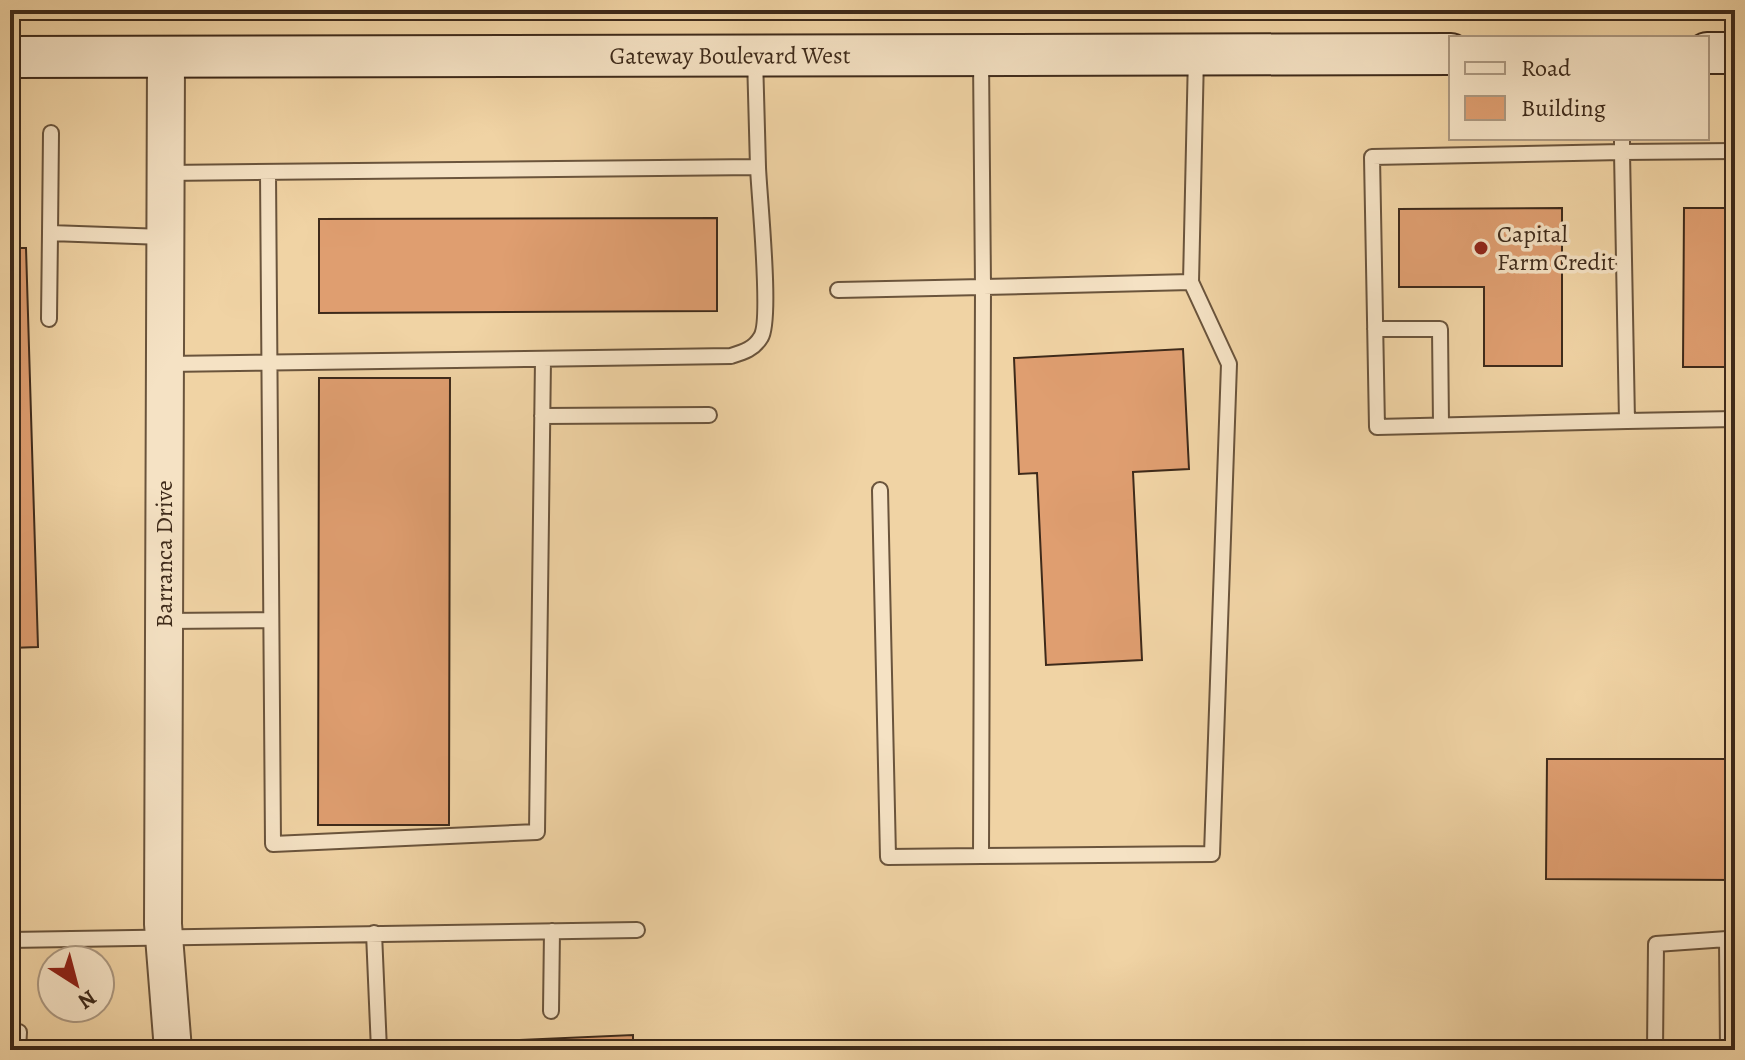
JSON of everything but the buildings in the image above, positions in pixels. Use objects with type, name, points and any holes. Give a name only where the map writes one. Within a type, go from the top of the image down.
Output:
[{"type":"main road","points":[[1709,53],[1735,53]]},
{"type":"main road","name":"Gateway Boulevard West","points":[[10,57],[1449,54]]},
{"type":"street","name":"Barranca Drive","points":[[166,58],[164,937],[173,1050]]},
{"type":"lane","points":[[981,55],[981,856]]},
{"type":"lane","points":[[880,490],[888,857],[1212,854],[1229,364],[1191,282],[1196,55]]},
{"type":"lane","points":[[165,364],[731,356],[749,351],[763,335],[766,310],[755,56]]},
{"type":"lane","points":[[49,319],[51,133]]},
{"type":"lane","points":[[1735,151],[1622,145],[1372,157],[1377,427],[1735,419]]},
{"type":"lane","points":[[1622,145],[1627,421]]},
{"type":"lane","points":[[165,173],[758,167]]},
{"type":"lane","points":[[268,173],[273,844],[537,832],[543,359]]},
{"type":"lane","points":[[50,233],[165,237]]},
{"type":"lane","points":[[838,290],[1191,282]]},
{"type":"lane","points":[[1375,329],[1440,329],[1441,425]]},
{"type":"lane","points":[[542,416],[709,415]]},
{"type":"lane","points":[[164,621],[271,620]]},
{"type":"lane","points":[[10,940],[637,930]]},
{"type":"lane","points":[[551,1011],[552,931]]},
{"type":"lane","points":[[374,933],[379,1050]]},
{"type":"lane","points":[[1655,1050],[1656,944],[1727,939],[1728,1050]]},
{"type":"lane","points":[[10,1032],[19,1032],[18,1050]]},
{"type":"place","name":"Capital Farm Credit","points":[[1481,248]]}]
